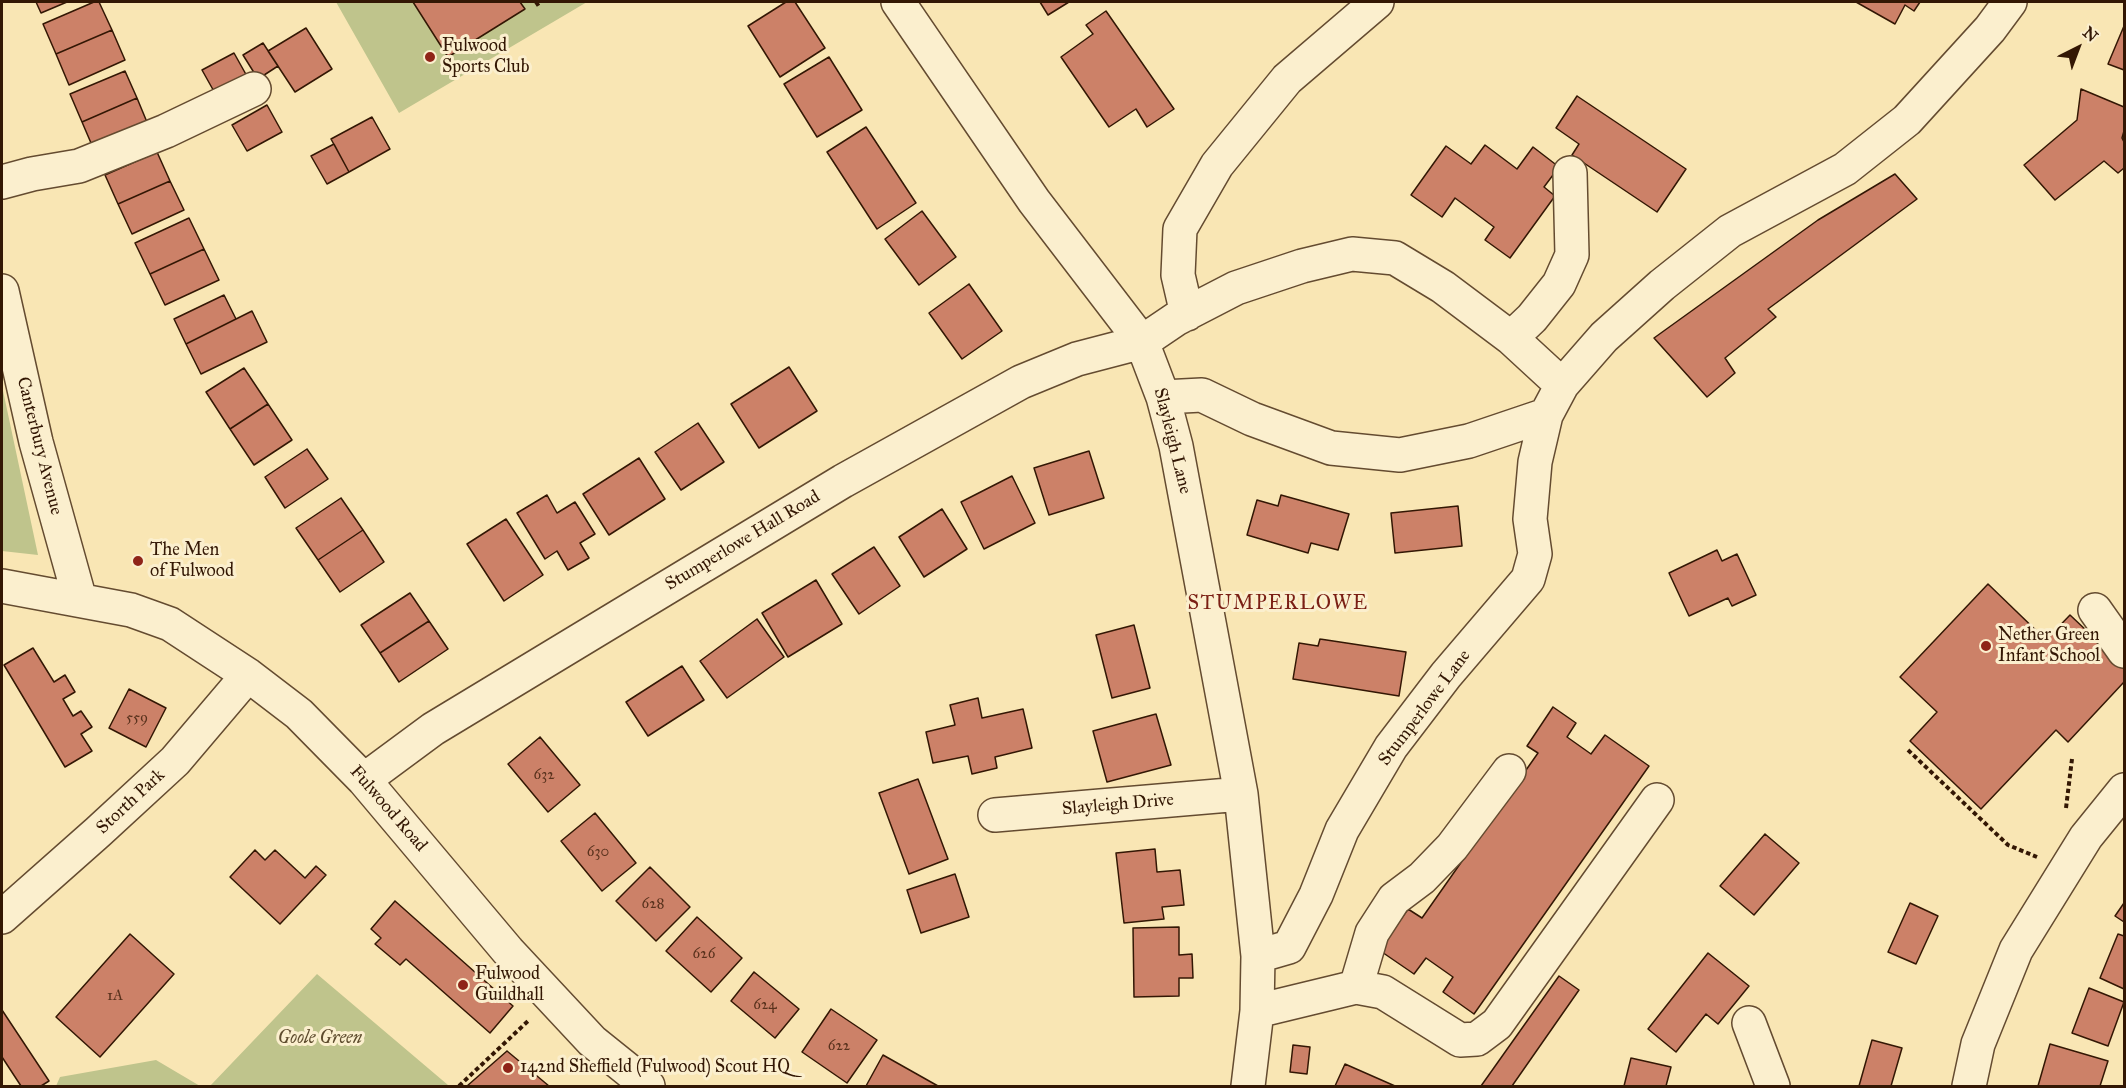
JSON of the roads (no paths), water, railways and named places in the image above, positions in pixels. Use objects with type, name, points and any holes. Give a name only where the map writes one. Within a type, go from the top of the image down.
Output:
[{"type":"street","name":"Slayleigh Lane","points":[[898,2],[1034,201],[1142,342],[1163,397],[1176,446],[1241,794],[1258,956]]},
{"type":"street","points":[[1187,314],[1178,275],[1180,229],[1217,165],[1287,79],[1377,2]]},
{"type":"street","points":[[1163,397],[1202,395],[1252,420],[1331,448],[1400,455],[1469,441],[1546,415],[1562,385],[1604,338],[1662,285],[1730,231],[1845,169],[1907,120],[1990,29],[2010,2]]},
{"type":"street","points":[[2,182],[79,166],[166,130],[254,89]]},
{"type":"street","points":[[1511,338],[1532,318],[1559,284],[1572,255],[1570,172]]},
{"type":"street","name":"Stumperlowe Hall Road","points":[[364,780],[433,729],[843,481],[1021,382],[1077,359],[1142,342],[1187,314],[1236,288],[1352,254],[1395,258],[1443,287],[1511,338],[1562,385]]},
{"type":"street","name":"Canterbury Avenue","points":[[2,291],[36,442],[80,600]]},
{"type":"street","name":"Stumperlowe Lane","points":[[1258,956],[1289,947],[1316,895],[1342,830],[1391,747],[1446,675],[1528,579],[1535,554],[1530,519],[1535,462],[1546,415]]},
{"type":"street","name":"Fulwood Road","points":[[2,586],[132,610],[170,624],[248,675],[299,714],[364,780],[508,951],[592,1041],[634,1082]]},
{"type":"street","points":[[2095,610],[2124,651]]},
{"type":"street","name":"Storth Park","points":[[2,917],[175,761],[248,675]]},
{"type":"street","points":[[1356,987],[1372,933],[1394,899],[1422,878],[1452,847],[1509,771]]},
{"type":"street","points":[[1970,1086],[1978,1044],[2016,950],[2086,837],[2124,790]]},
{"type":"street","name":"Slayleigh Drive","points":[[995,815],[1241,794]]},
{"type":"street","points":[[1257,1011],[1356,987],[1383,992],[1460,1040],[1477,1039],[1497,1024],[1657,800]]},
{"type":"street","points":[[1248,1086],[1257,1011],[1258,956]]},
{"type":"street","points":[[1749,1023],[1773,1086]]},
{"type":"place","name":"Fulwood Sports Club","points":[[430,57]]},
{"type":"place","name":"The Men of Fulwood","points":[[138,561]]},
{"type":"place","name":"Nether Green Infant School","points":[[1986,646]]},
{"type":"place","name":"Fulwood Guildhall","points":[[463,985]]},
{"type":"place","name":"142nd Sheffield (Fulwood) Scout HQ","points":[[508,1068]]},
{"type":"district","name":"STUMPERLOWE","points":[[1278,604]]},
{"type":"park label","name":"Goole Green","points":[[320,1039]]}]
